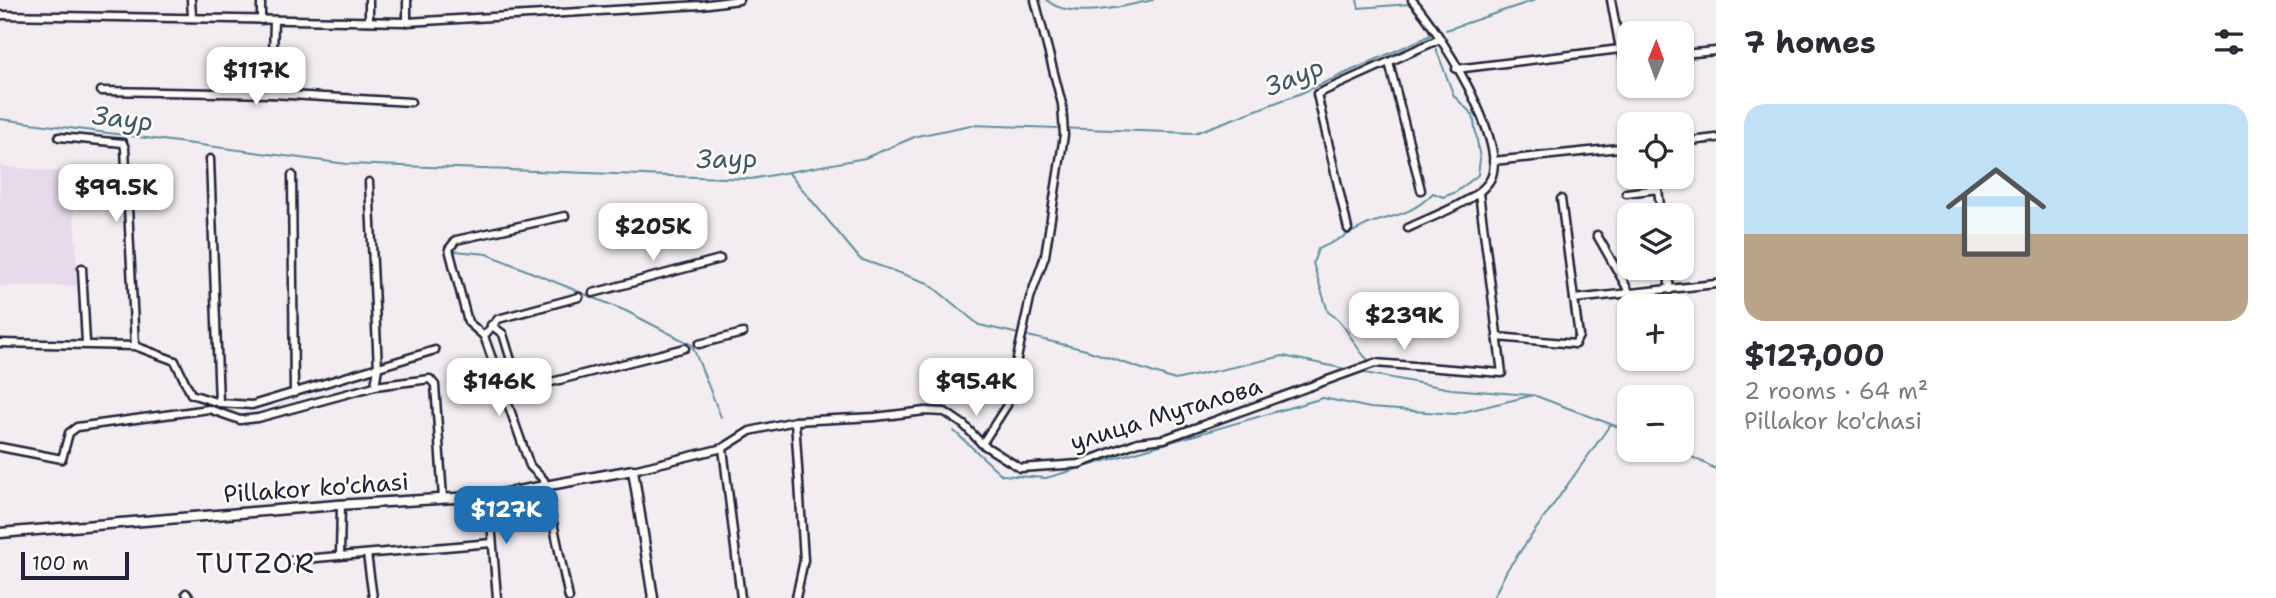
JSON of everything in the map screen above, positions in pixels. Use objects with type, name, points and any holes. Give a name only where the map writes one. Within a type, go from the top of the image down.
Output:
[{"type":"street","points":[[191,0],[192,16]]},
{"type":"street","points":[[261,0],[261,20]]},
{"type":"street","points":[[369,0],[369,21]]},
{"type":"street","points":[[407,0],[407,22]]},
{"type":"street","points":[[0,15],[192,16],[407,22],[701,5],[739,0]]},
{"type":"street","points":[[982,444],[1007,405],[1030,298],[1045,256],[1064,135],[1064,122],[1035,0]]},
{"type":"street","points":[[1408,228],[1479,193],[1491,178],[1493,161],[1482,112],[1429,18],[1412,0]]},
{"type":"street","points":[[1611,0],[1617,33]]},
{"type":"street","points":[[272,94],[274,20]]},
{"type":"street","points":[[1348,229],[1317,94],[1440,39]]},
{"type":"street","points":[[1456,69],[1617,49]]},
{"type":"street","points":[[1694,53],[1716,51]]},
{"type":"street","points":[[1390,62],[1421,190]]},
{"type":"street","points":[[101,91],[272,94],[411,102]]},
{"type":"street","points":[[60,137],[123,144],[125,148],[135,346]]},
{"type":"street","points":[[1694,141],[1716,138]]},
{"type":"street","points":[[1493,161],[1617,148]]},
{"type":"street","points":[[210,159],[219,403]]},
{"type":"street","points":[[292,175],[294,393]]},
{"type":"street","points":[[369,182],[378,368],[375,386]]},
{"type":"street","points":[[1626,193],[1658,189],[1660,203]]},
{"type":"street","points":[[1479,193],[1497,337],[1576,345],[1579,336],[1561,199]]},
{"type":"street","points":[[565,216],[452,243],[449,249],[468,322],[484,336],[530,466],[544,480],[569,598]]},
{"type":"street","points":[[1597,235],[1630,294]]},
{"type":"street","points":[[593,293],[720,259]]},
{"type":"street","points":[[82,268],[86,343]]},
{"type":"street","points":[[1669,280],[1670,290]]},
{"type":"street","points":[[1641,294],[1716,284]]},
{"type":"street","points":[[1574,299],[1617,296]]},
{"type":"street","points":[[484,336],[498,319],[579,297]]},
{"type":"street","points":[[491,325],[503,334],[520,390],[685,348]]},
{"type":"street","points":[[699,344],[743,333]]},
{"type":"street","name":"улица Муталова","points":[[633,470],[723,448],[750,431],[795,421],[875,417],[925,411],[945,412],[964,425],[982,444],[1020,468],[1079,464],[1138,442],[1164,439],[1375,363],[1502,373],[1497,337]]},
{"type":"street","points":[[0,343],[135,346],[175,361],[180,366],[188,392],[219,403],[252,405],[435,351]]},
{"type":"street","points":[[0,447],[62,459],[69,433],[77,427],[209,409],[240,420],[258,418],[375,386],[430,379],[435,385],[443,498]]},
{"type":"street","points":[[795,421],[804,560],[796,598]]},
{"type":"street","points":[[723,448],[741,598]]},
{"type":"street","points":[[633,470],[653,598]]},
{"type":"street","name":"Pillakor ko'chasi","points":[[0,534],[341,505],[489,496],[633,470]]},
{"type":"street","points":[[489,496],[497,598]]},
{"type":"street","points":[[340,556],[341,505]]},
{"type":"street","points":[[292,560],[492,543]]},
{"type":"street","points":[[367,554],[373,598]]},
{"type":"shaded area","points":[[0,166],[72,173],[78,286],[0,286]]},
{"type":"waterway","points":[[1047,0],[1069,10],[1083,11],[1153,0]]},
{"type":"waterway","name":"Заур","points":[[0,119],[347,164],[751,179],[865,158],[917,136],[971,125],[1195,133],[1299,94],[1431,35],[1425,22],[1409,4],[1359,8],[1357,0]]},
{"type":"waterway","name":"Заур","points":[[1446,30],[1535,0]]},
{"type":"waterway","points":[[1368,360],[1340,322],[1328,312],[1313,263],[1318,249],[1368,224],[1413,209],[1433,193],[1443,197],[1456,192],[1478,175],[1480,159],[1473,115],[1454,96],[1436,49]]},
{"type":"waterway","points":[[788,172],[860,259],[928,283],[979,325],[1019,334]]},
{"type":"waterway","points":[[454,251],[487,254],[626,311],[692,345],[721,417]]},
{"type":"waterway","points":[[1024,335],[1086,350],[1175,380],[1283,356],[1346,369]]},
{"type":"waterway","points":[[1365,373],[1451,389],[1530,395]]},
{"type":"waterway","points":[[954,431],[1002,475],[1046,478],[1323,398],[1370,408],[1455,414],[1534,395]]},
{"type":"waterway","points":[[1536,396],[1617,426]]},
{"type":"waterway","points":[[1493,598],[1507,570],[1610,425]]},
{"type":"waterway","points":[[1694,458],[1716,469]]},
{"type":"tunnel","points":[[579,297],[593,293]]},
{"type":"tunnel","points":[[685,348],[699,344]]},
{"type":"district","name":"TUTZOR","points":[[256,563]]}]
